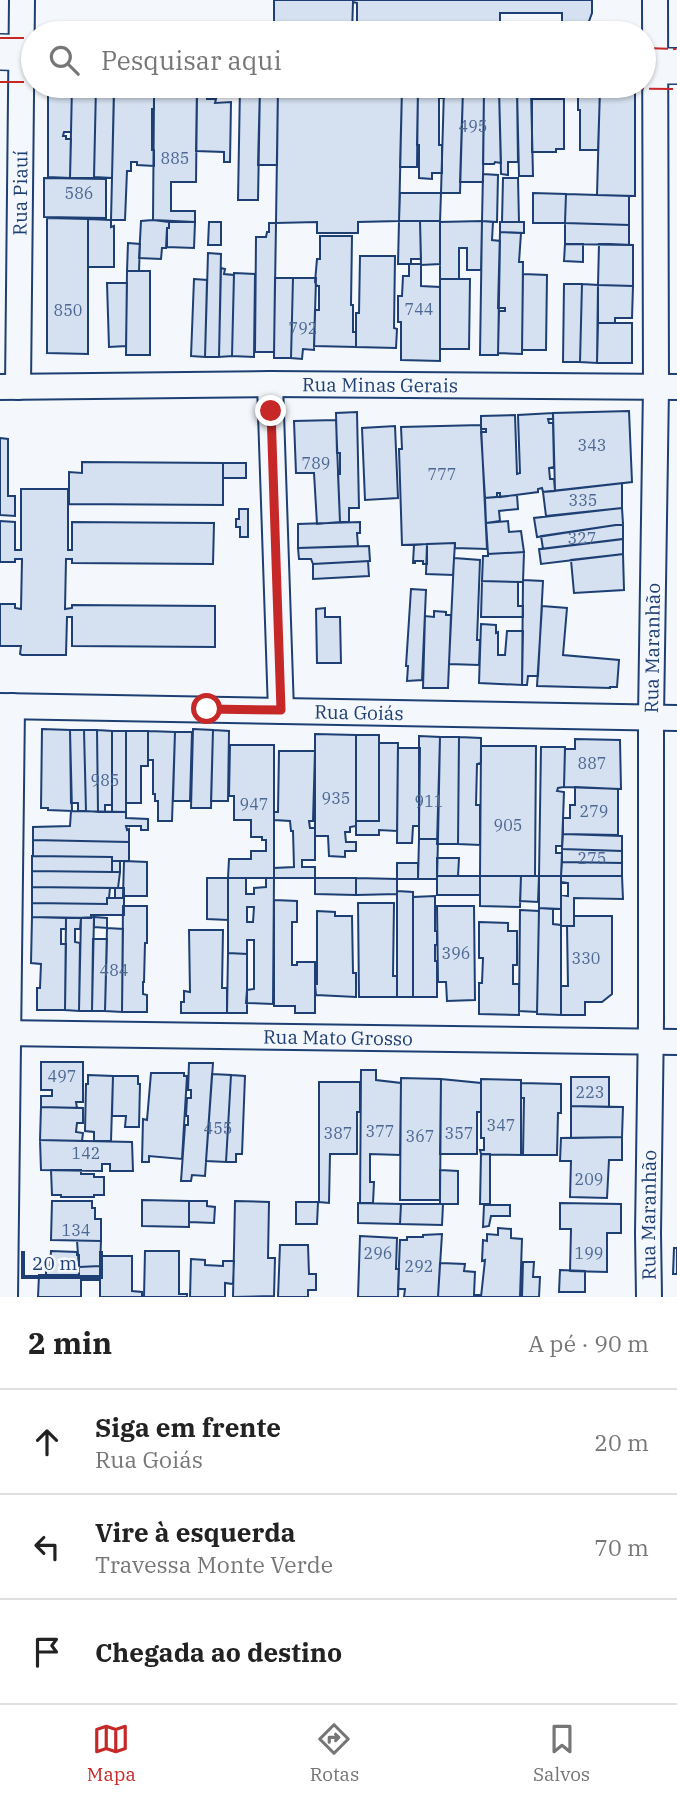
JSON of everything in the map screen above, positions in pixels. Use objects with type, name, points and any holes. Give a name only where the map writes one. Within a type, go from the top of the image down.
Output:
[{"type":"street","name":"Rua Piauí","points":[[9,387],[18,52],[22,0]]},
{"type":"street","name":"Rua Maranhão","points":[[655,0],[656,21]]},
{"type":"street","name":"Rua Maranhão","points":[[649,1297],[651,717],[666,387],[656,22]]},
{"type":"street","name":"Rua Minas Gerais","points":[[9,387],[270,384],[666,387]]},
{"type":"street","points":[[270,384],[281,710]]},
{"type":"street","points":[[5,1297],[6,706]]},
{"type":"street","name":"Rua Goiás","points":[[6,706],[677,718]]},
{"type":"street","name":"Rua Mato Grosso","points":[[4,1033],[677,1042]]},
{"type":"building","points":[[274,0],[592,0],[589,21],[562,21],[562,13],[500,13],[500,21],[357,21],[357,3],[353,2],[352,21],[274,21]]},
{"type":"building","points":[[48,98],[72,98],[71,132],[64,132],[63,136],[71,139],[70,178],[48,177]]},
{"type":"building","points":[[72,98],[96,98],[94,178],[70,178]]},
{"type":"building","points":[[96,98],[114,98],[112,178],[94,177]]},
{"type":"building","points":[[114,98],[154,98],[154,166],[131,162],[131,171],[127,171],[125,220],[111,220]]},
{"type":"building","points":[[154,98],[197,98],[196,182],[171,182],[171,211],[195,211],[195,222],[153,220]]},
{"type":"building","points":[[197,98],[216,99],[215,103],[231,102],[230,162],[224,162],[224,152],[196,151]]},
{"type":"building","points":[[240,98],[260,98],[258,200],[238,200]]},
{"type":"building","points":[[260,98],[278,98],[277,165],[258,165]]},
{"type":"building","points":[[278,98],[402,98],[399,221],[358,222],[358,233],[317,233],[317,222],[276,223]]},
{"type":"building","points":[[402,98],[418,98],[417,167],[400,167]]},
{"type":"building","points":[[418,98],[439,98],[442,173],[432,173],[432,179],[419,178]]},
{"type":"building","points":[[444,98],[463,98],[460,193],[441,193]]},
{"type":"building","points":[[463,98],[484,98],[483,182],[460,182]]},
{"type":"building","points":[[484,98],[499,98],[501,163],[483,164]]},
{"type":"building","points":[[499,98],[517,98],[518,162],[508,162],[508,175],[501,174]]},
{"type":"building","points":[[517,98],[531,98],[533,176],[519,176]]},
{"type":"building","points":[[578,98],[600,98],[598,150],[580,150]]},
{"type":"building","points":[[600,98],[635,98],[635,196],[597,195]]},
{"type":"building","points":[[532,99],[564,99],[564,149],[556,149],[556,152],[532,152]]},
{"type":"building","points":[[483,174],[498,175],[497,222],[482,221]]},
{"type":"building","points":[[44,178],[106,179],[106,218],[44,217]]},
{"type":"building","points":[[503,178],[518,178],[519,222],[502,222]]},
{"type":"building","points":[[400,193],[441,193],[440,222],[399,221]]},
{"type":"building","points":[[533,193],[566,194],[565,223],[533,223]]},
{"type":"building","points":[[566,194],[629,196],[629,225],[565,223]]},
{"type":"building","points":[[47,218],[88,219],[88,354],[47,353]]},
{"type":"building","points":[[88,219],[111,220],[111,227],[114,226],[114,267],[88,267]]},
{"type":"building","points":[[141,221],[169,222],[166,248],[162,248],[161,259],[139,258]]},
{"type":"building","points":[[399,221],[420,221],[421,259],[411,259],[411,264],[398,264]]},
{"type":"building","points":[[420,221],[440,222],[440,264],[421,265]]},
{"type":"building","points":[[482,221],[493,222],[492,240],[500,241],[498,355],[480,355]]},
{"type":"building","points":[[482,221],[481,270],[467,270],[467,248],[459,248],[459,279],[440,279],[440,222]]},
{"type":"building","points":[[169,222],[195,222],[194,248],[167,247]]},
{"type":"building","points":[[209,222],[221,222],[221,245],[208,245]]},
{"type":"building","points":[[500,222],[524,222],[524,233],[500,232]]},
{"type":"building","points":[[269,223],[276,223],[274,352],[255,352],[256,237],[266,237]]},
{"type":"building","points":[[565,223],[629,225],[629,245],[565,244]]},
{"type":"building","points":[[500,232],[521,233],[519,262],[523,262],[522,354],[498,353],[499,311],[505,311],[505,308],[498,308]]},
{"type":"building","points":[[320,236],[352,236],[351,305],[356,347],[314,346],[315,310],[319,310],[319,286],[315,282],[317,259],[320,259]]},
{"type":"building","points":[[128,243],[140,244],[139,271],[127,271]]},
{"type":"building","points":[[565,244],[583,244],[583,262],[564,261]]},
{"type":"building","points":[[599,244],[633,245],[633,286],[598,285]]},
{"type":"building","points":[[208,253],[221,254],[219,357],[205,357]]},
{"type":"building","points":[[360,256],[395,256],[396,348],[356,347]]},
{"type":"building","points":[[409,264],[421,264],[421,286],[440,287],[440,361],[401,360],[398,296],[402,296],[403,276],[409,276]]},
{"type":"building","points":[[221,268],[225,269],[224,274],[234,275],[232,356],[219,357]]},
{"type":"building","points":[[127,271],[150,271],[150,355],[126,355]]},
{"type":"building","points":[[234,273],[255,274],[254,357],[232,356]]},
{"type":"building","points":[[523,274],[547,275],[546,350],[522,350]]},
{"type":"building","points":[[275,278],[293,278],[291,358],[274,358]]},
{"type":"building","points":[[293,278],[316,278],[314,350],[303,349],[302,359],[291,358]]},
{"type":"building","points":[[194,279],[207,280],[205,357],[191,356]]},
{"type":"building","points":[[440,279],[470,279],[469,349],[440,349]]},
{"type":"building","points":[[107,283],[127,283],[126,346],[109,347]]},
{"type":"building","points":[[564,284],[582,284],[580,362],[563,362]]},
{"type":"building","points":[[582,284],[598,285],[597,363],[580,362]]},
{"type":"building","points":[[598,285],[633,286],[632,318],[615,318],[615,323],[598,323]]},
{"type":"building","points":[[598,323],[632,323],[632,363],[597,363]]},
{"type":"building","points":[[629,411],[632,482],[555,491],[553,413]]},
{"type":"building","points":[[357,412],[359,508],[349,508],[349,522],[340,522],[340,453],[337,453],[336,413]]},
{"type":"building","points":[[553,413],[553,419],[548,419],[549,423],[553,423],[554,467],[549,468],[555,491],[543,492],[542,488],[538,489],[538,492],[500,497],[500,493],[497,493],[497,497],[485,498],[481,432],[486,432],[486,429],[481,429],[481,416],[515,415],[517,474],[520,473],[518,415]]},
{"type":"building","points":[[336,420],[340,522],[317,524],[314,473],[296,473],[294,421]]},
{"type":"building","points":[[481,425],[487,549],[455,548],[455,543],[402,545],[399,449],[402,449],[401,427]]},
{"type":"building","points":[[395,426],[398,498],[365,500],[362,428]]},
{"type":"building","points":[[0,438],[8,439],[8,496],[15,496],[15,516],[0,515]]},
{"type":"building","points":[[82,462],[223,463],[223,505],[69,504],[69,472],[82,473]]},
{"type":"building","points":[[223,463],[246,463],[246,478],[223,478]]},
{"type":"building","points":[[622,483],[622,508],[546,516],[543,492]]},
{"type":"building","points":[[21,489],[68,489],[68,550],[72,550],[72,522],[214,523],[213,564],[72,563],[72,559],[66,559],[65,609],[72,608],[72,605],[215,606],[215,647],[72,646],[72,617],[67,617],[66,655],[22,655],[21,646],[0,646],[0,604],[15,604],[15,608],[21,609],[22,559],[0,562],[0,521],[15,522],[15,550],[21,550]]},
{"type":"building","points":[[517,495],[518,509],[499,511],[500,521],[486,523],[485,498]]},
{"type":"building","points":[[622,508],[623,524],[537,537],[534,518]]},
{"type":"building","points":[[239,509],[248,509],[248,537],[240,537],[240,527],[236,527]]},
{"type":"building","points":[[508,521],[509,532],[521,531],[524,552],[488,554],[486,523]]},
{"type":"building","points":[[360,522],[358,546],[298,548],[298,524]]},
{"type":"building","points":[[623,524],[623,539],[543,549],[541,536]]},
{"type":"building","points":[[623,539],[623,554],[541,564],[539,549]]},
{"type":"building","points":[[455,543],[453,575],[426,574],[427,544]]},
{"type":"building","points":[[427,544],[427,564],[423,564],[423,561],[413,563],[414,545]]},
{"type":"building","points":[[369,546],[370,561],[313,564],[311,559],[299,559],[298,548]]},
{"type":"building","points":[[524,552],[523,582],[482,581],[483,556]]},
{"type":"building","points":[[623,554],[624,590],[574,593],[571,560]]},
{"type":"building","points":[[454,558],[480,560],[477,640],[480,640],[479,665],[449,664]]},
{"type":"building","points":[[368,561],[369,576],[313,579],[313,564]]},
{"type":"building","points":[[523,580],[543,581],[538,676],[528,676],[527,685],[522,685]]},
{"type":"building","points":[[482,581],[518,582],[518,606],[523,606],[523,617],[481,617]]},
{"type":"building","points":[[411,589],[426,590],[422,680],[407,681],[406,666]]},
{"type":"building","points":[[542,606],[567,608],[563,655],[619,660],[617,687],[537,686]]},
{"type":"building","points":[[325,608],[325,617],[340,617],[341,663],[317,663],[316,609]]},
{"type":"building","points":[[434,611],[451,615],[448,688],[423,688],[425,616],[434,617]]},
{"type":"building","points":[[481,624],[496,625],[498,655],[505,655],[507,631],[523,631],[522,685],[479,683]]},
{"type":"building","points":[[42,729],[70,730],[72,811],[41,808]]},
{"type":"building","points":[[193,729],[213,730],[211,808],[191,808]]},
{"type":"building","points":[[70,730],[84,730],[86,811],[78,811],[78,803],[71,803]]},
{"type":"building","points":[[84,730],[97,730],[98,812],[86,811]]},
{"type":"building","points":[[97,730],[112,731],[112,805],[105,805],[105,812],[98,812]]},
{"type":"building","points":[[213,730],[229,731],[228,801],[211,801]]},
{"type":"building","points":[[112,731],[126,731],[126,812],[112,812]]},
{"type":"building","points":[[126,731],[148,731],[148,766],[141,766],[141,803],[126,803]]},
{"type":"building","points":[[148,731],[175,732],[172,821],[158,821],[158,801],[155,801],[153,794],[153,760],[148,760]]},
{"type":"building","points":[[175,732],[192,732],[190,801],[173,801]]},
{"type":"building","points":[[315,734],[356,735],[356,826],[350,827],[350,832],[345,832],[346,842],[356,842],[356,851],[345,851],[345,857],[329,856],[328,836],[315,836]]},
{"type":"building","points":[[356,735],[379,735],[379,821],[356,821]]},
{"type":"building","points":[[419,736],[440,737],[438,839],[419,839]]},
{"type":"building","points":[[440,737],[459,737],[458,844],[437,844]]},
{"type":"building","points":[[459,737],[481,738],[476,805],[480,805],[480,845],[458,844]]},
{"type":"building","points":[[575,739],[620,740],[621,789],[564,787],[565,749],[575,749]]},
{"type":"building","points":[[379,743],[398,743],[397,831],[379,830],[379,835],[356,835],[356,821],[379,821]]},
{"type":"building","points":[[230,745],[274,745],[274,878],[228,878],[229,859],[251,859],[251,851],[266,851],[266,840],[262,840],[262,837],[251,837],[251,820],[234,820],[234,796],[229,796]]},
{"type":"building","points":[[481,746],[536,746],[535,876],[480,876]]},
{"type":"building","points":[[541,747],[565,747],[564,787],[558,788],[557,791],[564,792],[562,846],[556,846],[556,853],[562,853],[561,876],[539,876]]},
{"type":"building","points":[[398,748],[420,748],[419,826],[413,826],[412,843],[397,843]]},
{"type":"building","points":[[279,751],[315,751],[313,821],[309,821],[310,828],[315,828],[315,860],[302,860],[302,867],[315,867],[315,878],[274,878],[274,868],[294,867],[293,831],[290,821],[274,820],[274,812],[278,812]]},
{"type":"building","points":[[575,787],[618,789],[618,835],[563,834],[563,818],[570,818],[570,805],[575,805]]},
{"type":"building","points":[[71,811],[126,812],[126,818],[148,819],[148,830],[141,830],[141,826],[126,826],[127,830],[129,829],[129,842],[33,840],[33,827],[70,826]]},
{"type":"building","points":[[563,834],[622,836],[622,851],[562,849]]},
{"type":"building","points":[[419,839],[438,839],[437,879],[418,879]]},
{"type":"building","points":[[33,840],[129,842],[129,861],[112,861],[112,857],[33,856]]},
{"type":"building","points":[[562,849],[622,851],[622,863],[562,862]]},
{"type":"building","points":[[32,856],[112,857],[112,872],[32,871]]},
{"type":"building","points":[[437,858],[459,858],[458,876],[437,876]]},
{"type":"building","points":[[112,861],[120,861],[120,872],[112,872]]},
{"type":"building","points":[[124,861],[147,862],[147,896],[123,896]]},
{"type":"building","points":[[562,862],[622,863],[622,876],[561,876]]},
{"type":"building","points":[[397,863],[418,863],[418,879],[397,879]]},
{"type":"building","points":[[32,871],[120,872],[118,888],[32,887]]},
{"type":"building","points":[[437,876],[480,876],[480,895],[437,895]]},
{"type":"building","points":[[480,876],[521,876],[520,907],[480,906]]},
{"type":"building","points":[[521,876],[539,876],[538,902],[520,901]]},
{"type":"building","points":[[539,876],[561,876],[561,909],[539,908]]},
{"type":"building","points":[[561,876],[622,876],[623,899],[574,898],[574,926],[561,926],[561,895],[568,896],[568,883],[561,882]]},
{"type":"building","points":[[207,878],[228,878],[228,920],[207,919]]},
{"type":"building","points":[[228,878],[246,878],[246,894],[254,894],[254,888],[266,887],[266,878],[274,878],[273,1004],[246,1003],[247,990],[254,989],[254,940],[247,940],[247,954],[228,953]],"holes":[[[247,907],[254,907],[253,922],[247,922]]]},
{"type":"building","points":[[315,878],[356,878],[356,895],[315,894]]},
{"type":"building","points":[[356,878],[397,879],[397,894],[356,895]]},
{"type":"building","points":[[32,887],[110,888],[107,904],[32,903]]},
{"type":"building","points":[[115,888],[124,888],[124,898],[115,898]]},
{"type":"building","points":[[397,891],[413,892],[413,997],[397,997]]},
{"type":"building","points":[[435,896],[437,997],[413,997],[413,897]]},
{"type":"building","points":[[107,898],[124,898],[124,915],[91,915],[91,918],[32,917],[32,903],[107,904]]},
{"type":"building","points":[[274,900],[297,901],[297,922],[292,922],[292,965],[297,965],[297,962],[315,962],[315,1013],[295,1013],[295,1006],[274,1006]]},
{"type":"building","points":[[358,903],[394,903],[393,976],[397,976],[397,997],[359,997]]},
{"type":"building","points":[[123,906],[147,906],[143,994],[147,995],[147,1012],[122,1012]]},
{"type":"building","points":[[437,906],[474,906],[475,1000],[447,1001],[446,982],[438,982]]},
{"type":"building","points":[[539,908],[553,909],[553,924],[561,925],[561,1015],[537,1014]]},
{"type":"building","points":[[520,910],[539,911],[537,1012],[519,1011]]},
{"type":"building","points":[[317,911],[335,912],[335,916],[352,916],[356,997],[316,995]]},
{"type":"building","points":[[574,916],[612,916],[612,994],[602,1002],[585,1002],[585,1015],[561,1015],[561,986],[568,986],[567,926],[574,926]]},
{"type":"building","points":[[32,917],[66,918],[66,929],[61,929],[61,944],[66,944],[65,1010],[37,1010],[41,964],[31,963]]},
{"type":"building","points":[[94,917],[107,918],[107,928],[94,927]]},
{"type":"building","points":[[94,917],[92,1011],[79,1011],[81,918]]},
{"type":"building","points":[[66,918],[81,918],[80,929],[75,929],[75,942],[80,943],[79,1011],[65,1010]]},
{"type":"building","points":[[479,922],[508,923],[508,931],[517,931],[517,965],[513,965],[513,984],[519,984],[519,1015],[479,1014],[479,983],[482,983],[483,958],[479,958]]},
{"type":"building","points":[[107,928],[123,929],[122,1012],[105,1011]]},
{"type":"building","points":[[189,930],[223,930],[222,988],[227,988],[227,1013],[181,1013],[184,991],[190,992]]},
{"type":"building","points":[[93,939],[107,939],[105,1011],[92,1011]]},
{"type":"building","points":[[228,953],[247,954],[247,1013],[227,1013]]},
{"type":"building","points":[[41,1062],[83,1062],[83,1102],[76,1102],[77,1108],[41,1107],[41,1096],[52,1096],[52,1090],[41,1090]]},
{"type":"building","points":[[189,1063],[213,1063],[205,1176],[192,1175],[191,1181],[181,1181],[185,1125],[188,1125],[187,1098],[191,1098],[191,1090],[188,1090]]},
{"type":"building","points":[[361,1070],[376,1070],[376,1080],[401,1083],[400,1155],[370,1154],[370,1182],[374,1182],[373,1203],[360,1203]]},
{"type":"building","points":[[151,1073],[184,1073],[184,1076],[187,1076],[182,1159],[149,1156],[149,1162],[142,1162],[143,1119],[147,1120]]},
{"type":"building","points":[[212,1074],[231,1075],[226,1162],[206,1161]]},
{"type":"building","points":[[88,1075],[113,1076],[111,1141],[94,1141],[94,1132],[85,1131]]},
{"type":"building","points":[[231,1075],[245,1076],[242,1154],[236,1154],[236,1162],[226,1162]]},
{"type":"building","points":[[113,1076],[138,1076],[139,1127],[125,1127],[126,1116],[112,1116]]},
{"type":"building","points":[[571,1077],[609,1077],[609,1107],[571,1106]]},
{"type":"building","points":[[401,1078],[441,1079],[440,1200],[400,1200]]},
{"type":"building","points":[[441,1079],[481,1083],[481,1112],[477,1112],[477,1154],[440,1154]]},
{"type":"building","points":[[481,1079],[521,1080],[521,1155],[481,1154],[480,1150],[484,1150],[484,1138],[481,1138]]},
{"type":"building","points":[[319,1082],[360,1082],[357,1154],[330,1154],[329,1203],[319,1202]]},
{"type":"building","points":[[521,1083],[561,1084],[557,1155],[523,1155],[524,1098],[521,1098]]},
{"type":"building","points":[[571,1106],[623,1107],[622,1137],[571,1138]]},
{"type":"building","points":[[41,1107],[83,1108],[83,1123],[77,1123],[76,1132],[83,1133],[82,1141],[40,1140]]},
{"type":"building","points":[[622,1137],[622,1160],[609,1160],[607,1198],[570,1197],[571,1161],[560,1161],[561,1138]]},
{"type":"building","points":[[40,1140],[132,1142],[133,1171],[110,1171],[110,1164],[102,1164],[102,1171],[41,1170]]},
{"type":"building","points":[[481,1154],[490,1154],[490,1204],[480,1204]]},
{"type":"building","points":[[51,1170],[81,1170],[81,1174],[104,1177],[104,1195],[52,1195]]},
{"type":"building","points":[[440,1170],[458,1171],[458,1204],[440,1204]]},
{"type":"building","points":[[142,1200],[189,1201],[189,1227],[142,1226]]},
{"type":"building","points":[[52,1201],[92,1201],[95,1219],[101,1219],[101,1241],[51,1240]]},
{"type":"building","points":[[189,1201],[207,1201],[207,1206],[215,1207],[214,1223],[189,1222]]},
{"type":"building","points":[[235,1201],[269,1202],[268,1258],[275,1258],[274,1296],[233,1297]]},
{"type":"building","points":[[296,1202],[318,1202],[317,1224],[296,1224]]},
{"type":"building","points":[[358,1203],[401,1204],[400,1224],[358,1223]]},
{"type":"building","points":[[560,1203],[621,1204],[621,1233],[607,1233],[607,1272],[570,1271],[571,1229],[560,1229]]},
{"type":"building","points":[[401,1204],[443,1204],[442,1225],[400,1224]]},
{"type":"building","points":[[484,1205],[510,1205],[510,1216],[491,1216],[489,1226],[483,1227]]},
{"type":"building","points":[[498,1228],[511,1229],[511,1238],[522,1239],[520,1297],[481,1297],[485,1260],[482,1261],[483,1240],[487,1241],[487,1234],[498,1235]]},
{"type":"building","points":[[442,1234],[438,1297],[404,1297],[405,1289],[398,1289],[400,1240]]},
{"type":"building","points":[[360,1236],[397,1238],[398,1297],[358,1297]]},
{"type":"building","points":[[77,1241],[101,1241],[100,1266],[79,1267]]},
{"type":"building","points":[[280,1245],[308,1245],[309,1274],[316,1274],[316,1290],[308,1290],[308,1297],[278,1297]]},
{"type":"building","points":[[674,1248],[677,1248],[677,1274],[673,1274]]},
{"type":"building","points":[[51,1251],[77,1252],[79,1275],[46,1275]]},
{"type":"building","points":[[145,1251],[179,1251],[179,1294],[187,1294],[187,1297],[144,1297]]},
{"type":"building","points":[[100,1256],[132,1256],[132,1291],[142,1292],[142,1297],[100,1297]]},
{"type":"building","points":[[191,1259],[205,1260],[205,1265],[223,1266],[223,1261],[234,1261],[233,1284],[225,1283],[225,1297],[190,1297]]},
{"type":"building","points":[[523,1262],[534,1262],[533,1277],[540,1277],[539,1297],[522,1297]]},
{"type":"building","points":[[440,1263],[465,1264],[464,1271],[475,1272],[474,1295],[481,1297],[438,1297]]},
{"type":"building","points":[[100,1266],[100,1280],[81,1280],[81,1297],[38,1297],[39,1275],[79,1275],[79,1267]]},
{"type":"building","points":[[560,1270],[585,1271],[585,1292],[559,1292]]},
{"type":"power","points":[[0,38],[21,38]]},
{"type":"power","points":[[656,48],[677,49]]},
{"type":"power","points":[[0,82],[21,82]]},
{"type":"power","points":[[656,89],[677,89]]},
{"type":"route","points":[[207,709],[281,710],[271,411]]}]
